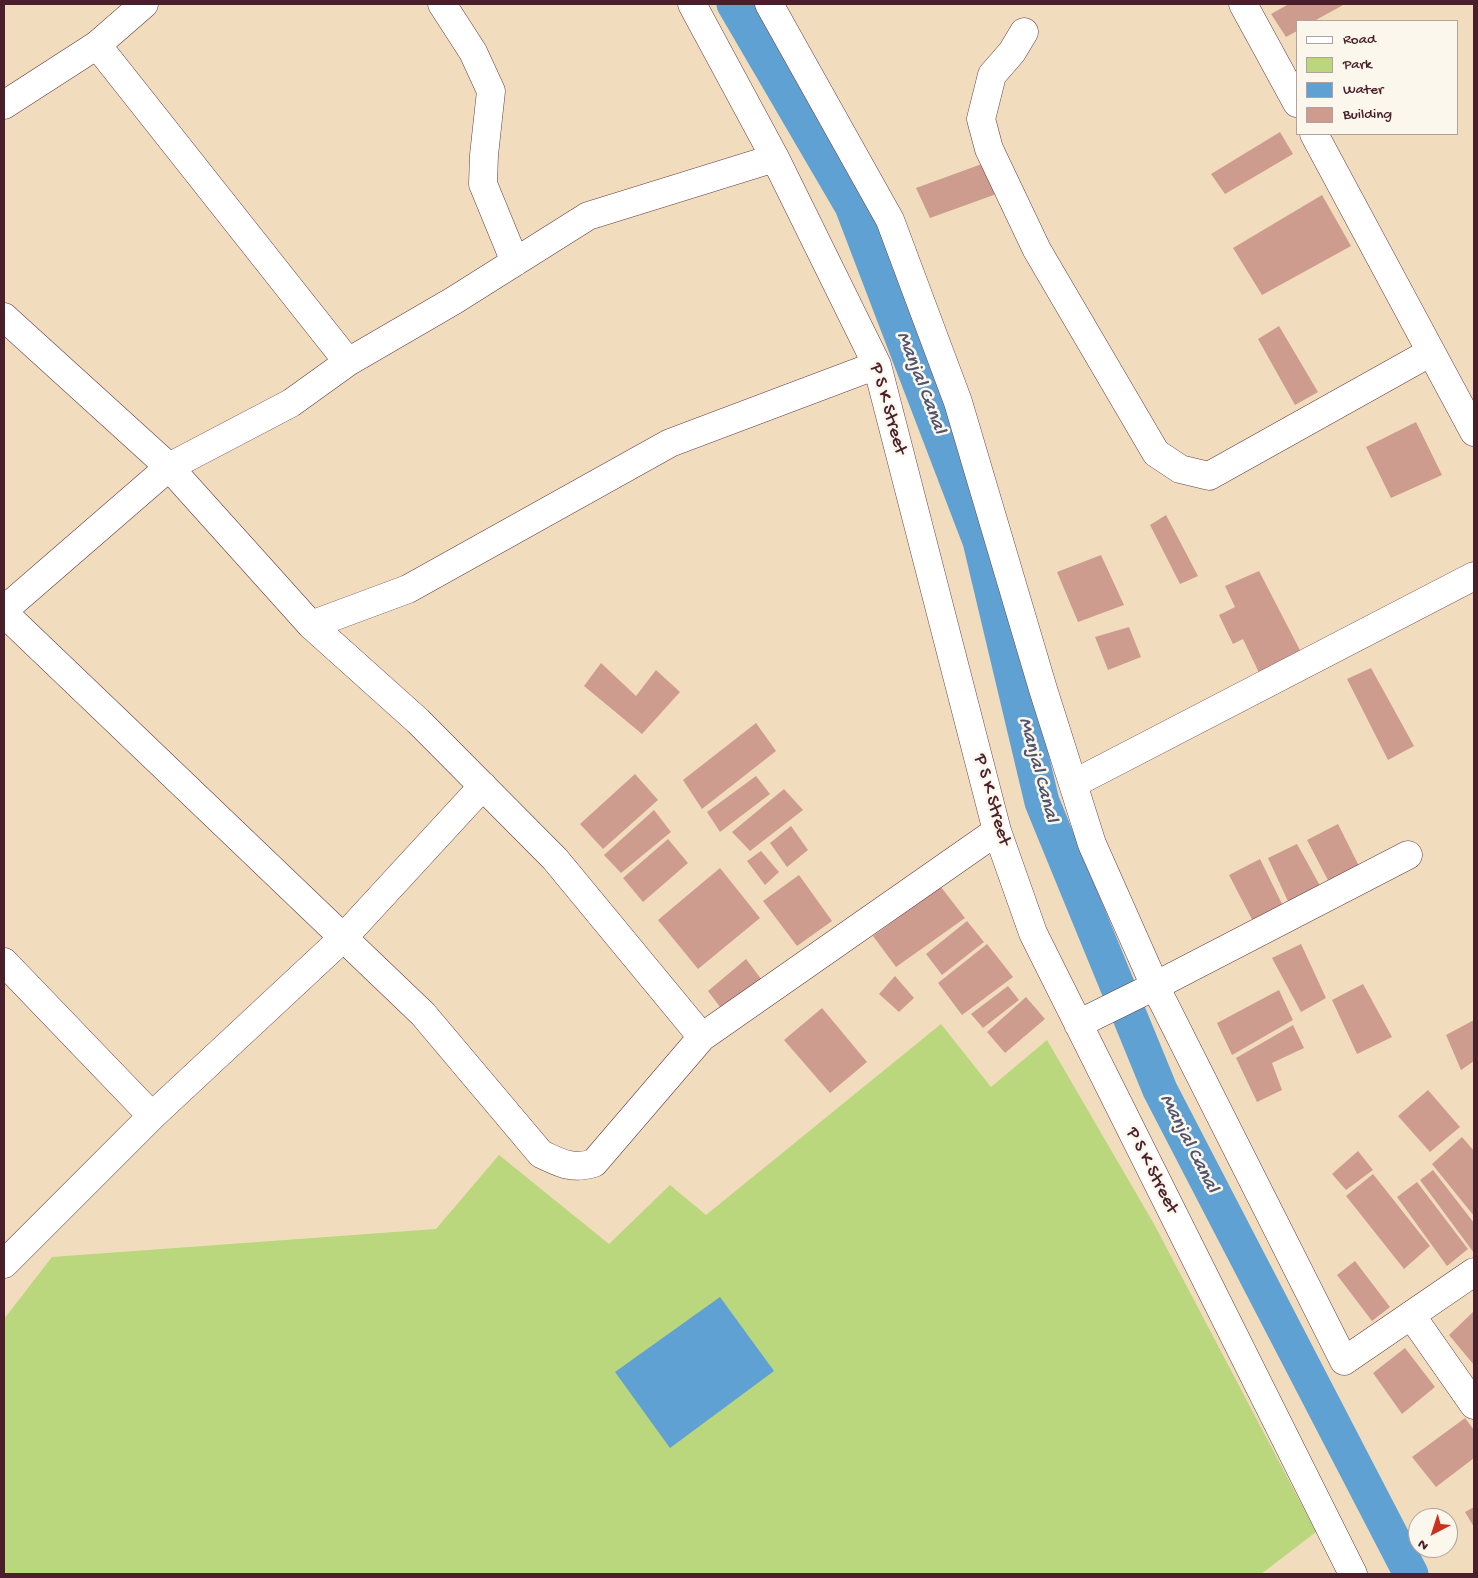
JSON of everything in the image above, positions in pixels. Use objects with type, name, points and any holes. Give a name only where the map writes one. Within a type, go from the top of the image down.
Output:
[{"type":"street","points":[[4,105],[97,45],[144,4]]},
{"type":"street","points":[[442,4],[473,52],[491,91],[483,184],[515,262]]},
{"type":"street","name":"P S K Street","points":[[692,4],[775,158],[877,365],[998,831],[1033,933],[1353,1574]]},
{"type":"street","points":[[769,4],[890,220],[958,402],[1040,679],[1092,844],[1154,986],[1344,1361],[1474,1272]]},
{"type":"street","points":[[1243,4],[1296,100]]},
{"type":"street","points":[[1024,32],[1012,52],[992,75],[981,119],[989,149],[1037,250],[1156,453],[1180,469],[1209,476],[1431,352]]},
{"type":"street","points":[[97,45],[348,362]]},
{"type":"street","points":[[1315,135],[1474,432]]},
{"type":"street","points":[[775,158],[588,216],[453,301],[348,362],[291,403],[169,467],[4,612],[423,1014],[541,1154],[566,1165],[581,1167],[594,1163],[702,1037],[998,831]]},
{"type":"street","points":[[4,317],[169,467],[311,625],[418,721],[554,858],[702,1037]]},
{"type":"street","points":[[311,625],[408,589],[670,443],[877,365]]},
{"type":"street","points":[[1073,784],[1474,576]]},
{"type":"street","points":[[4,1264],[152,1116],[343,938],[483,786]]},
{"type":"street","points":[[1079,1024],[1408,855]]},
{"type":"street","points":[[4,962],[152,1116]]},
{"type":"street","points":[[1411,1315],[1474,1405]]},
{"type":"green space","points":[[941,1024],[991,1087],[1047,1040],[1154,1224],[1316,1532],[1261,1574],[4,1574],[4,1319],[52,1257],[436,1229],[499,1155],[609,1244],[670,1185],[706,1215]]},
{"type":"water","points":[[720,1297],[774,1371],[670,1448],[615,1372]]},
{"type":"building","points":[[1289,4],[1345,4],[1316,20],[1296,20],[1296,32],[1286,37],[1271,14]]},
{"type":"building","points":[[1280,132],[1293,154],[1225,194],[1211,174]]},
{"type":"building","points":[[990,161],[1002,192],[930,218],[916,188]]},
{"type":"building","points":[[1322,195],[1351,246],[1262,295],[1233,248]]},
{"type":"building","points":[[1279,326],[1318,392],[1295,405],[1258,339]]},
{"type":"building","points":[[1416,422],[1442,475],[1391,498],[1366,447]]},
{"type":"building","points":[[1166,515],[1198,576],[1180,584],[1150,525]]},
{"type":"building","points":[[1101,555],[1124,605],[1078,622],[1057,572]]},
{"type":"building","points":[[1259,571],[1303,656],[1261,677],[1243,639],[1233,644],[1219,615],[1235,607],[1225,586]]},
{"type":"building","points":[[1129,627],[1141,657],[1108,670],[1095,637]]},
{"type":"building","points":[[601,663],[636,696],[656,670],[680,692],[642,734],[584,686]]},
{"type":"building","points":[[1371,668],[1414,746],[1388,760],[1347,679]]},
{"type":"building","points":[[756,723],[776,751],[702,809],[683,780]]},
{"type":"building","points":[[635,774],[658,800],[603,849],[580,824]]},
{"type":"building","points":[[756,776],[770,794],[720,832],[707,812]]},
{"type":"building","points":[[784,789],[803,810],[750,851],[732,832]]},
{"type":"building","points":[[654,810],[671,832],[621,873],[604,855]]},
{"type":"building","points":[[1338,824],[1363,874],[1332,888],[1307,840]]},
{"type":"building","points":[[791,826],[808,850],[787,867],[770,843]]},
{"type":"building","points":[[668,839],[688,863],[643,902],[623,878]]},
{"type":"building","points":[[1297,844],[1324,893],[1292,910],[1268,858]]},
{"type":"building","points":[[761,851],[779,872],[765,885],[747,861]]},
{"type":"building","points":[[1260,859],[1287,914],[1257,929],[1229,875]]},
{"type":"building","points":[[720,868],[760,918],[698,969],[658,920]]},
{"type":"building","points":[[799,875],[832,921],[797,946],[763,901]]},
{"type":"building","points":[[941,887],[965,918],[896,967],[873,936]]},
{"type":"building","points":[[967,921],[984,942],[942,975],[926,954]]},
{"type":"building","points":[[987,944],[1013,977],[962,1015],[938,983]]},
{"type":"building","points":[[1301,944],[1326,998],[1301,1012],[1272,958]]},
{"type":"building","points":[[746,959],[765,984],[726,1015],[708,991]]},
{"type":"building","points":[[895,976],[914,998],[899,1012],[879,994]]},
{"type":"building","points":[[1363,984],[1392,1037],[1357,1054],[1332,1000]]},
{"type":"building","points":[[1008,986],[1019,1000],[983,1028],[971,1014]]},
{"type":"building","points":[[1279,990],[1293,1020],[1232,1055],[1217,1023]]},
{"type":"building","points":[[1026,997],[1045,1019],[1005,1053],[987,1032]]},
{"type":"building","points":[[822,1008],[867,1062],[830,1093],[784,1040]]},
{"type":"building","points":[[1474,1020],[1474,1061],[1461,1070],[1446,1035]]},
{"type":"building","points":[[1293,1025],[1304,1048],[1272,1063],[1282,1090],[1257,1102],[1236,1058]]},
{"type":"building","points":[[1428,1090],[1460,1127],[1430,1152],[1398,1116]]},
{"type":"building","points":[[1462,1137],[1474,1151],[1474,1216],[1432,1164]]},
{"type":"building","points":[[1358,1151],[1373,1170],[1346,1190],[1332,1174]]},
{"type":"building","points":[[1433,1170],[1474,1223],[1474,1253],[1420,1180]]},
{"type":"building","points":[[1373,1174],[1430,1246],[1404,1269],[1346,1196]]},
{"type":"building","points":[[1417,1182],[1468,1249],[1447,1266],[1397,1197]]},
{"type":"building","points":[[1355,1261],[1390,1307],[1372,1321],[1337,1275]]},
{"type":"building","points":[[1474,1311],[1474,1365],[1449,1335]]},
{"type":"building","points":[[1405,1348],[1435,1387],[1402,1414],[1373,1373]]},
{"type":"building","points":[[1465,1418],[1474,1430],[1474,1458],[1436,1487],[1412,1457]]},
{"type":"building","points":[[1474,1507],[1474,1527],[1465,1512]]},
{"type":"waterway","name":"Manjal Canal","points":[[734,4],[852,206],[980,541],[1042,802],[1160,1090],[1411,1574]]}]
